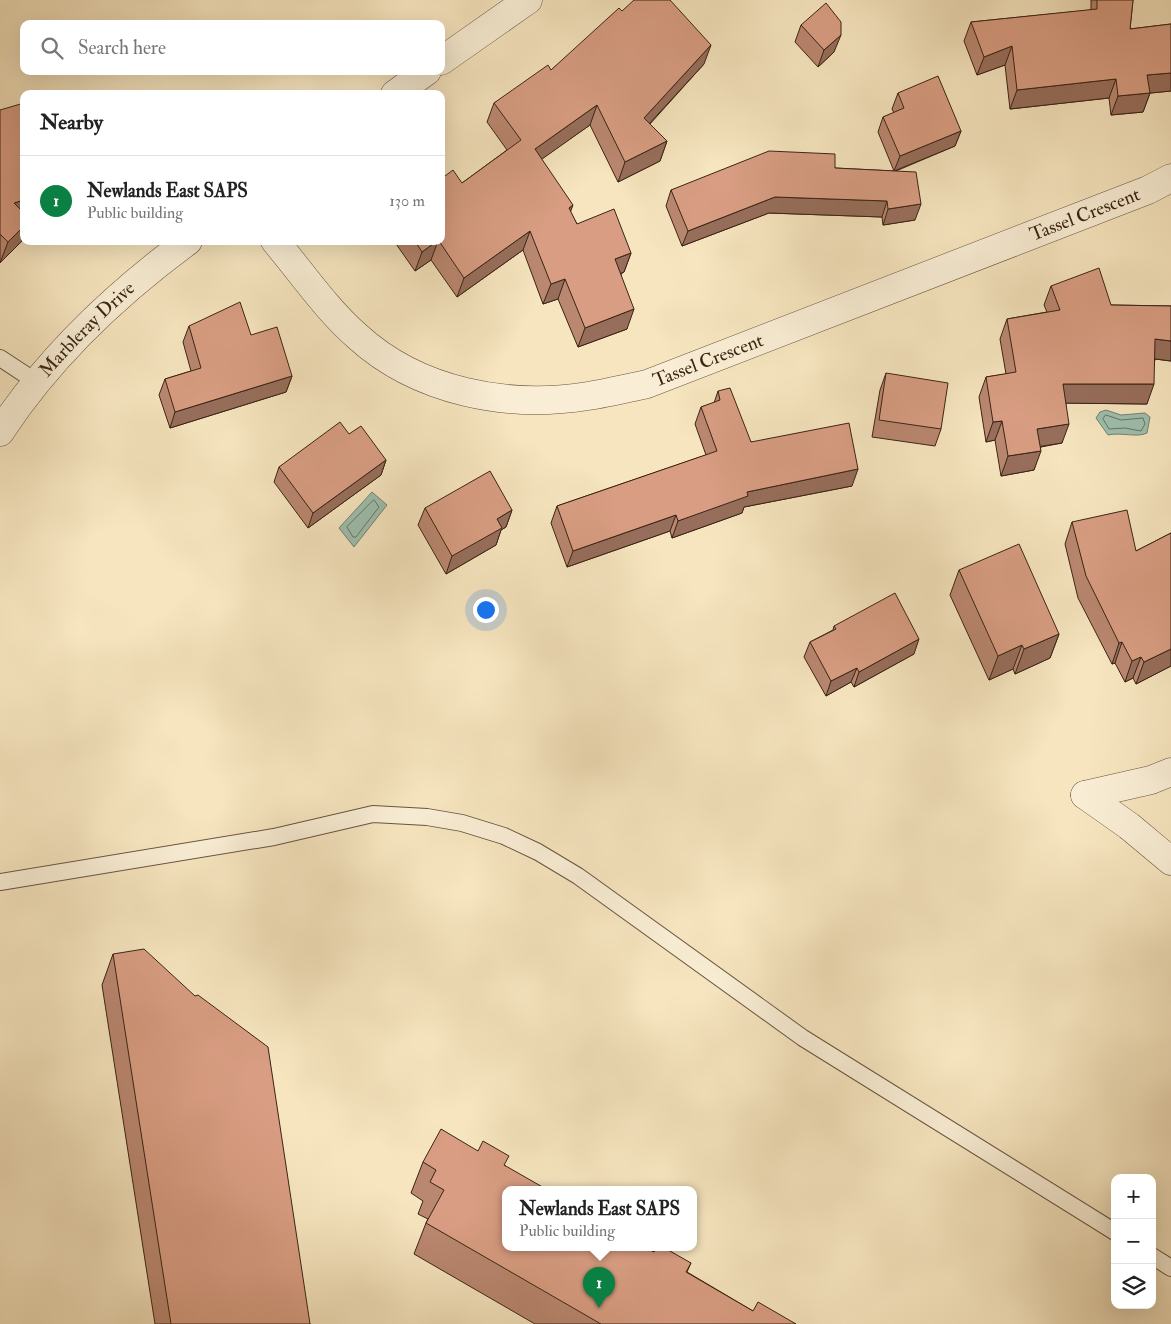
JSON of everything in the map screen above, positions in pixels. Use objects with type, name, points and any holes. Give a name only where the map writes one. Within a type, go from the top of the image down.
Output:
[{"type":"street","points":[[445,58],[528,0]]},
{"type":"street","points":[[401,90],[421,75]]},
{"type":"street","name":"Tassel Crescent","points":[[278,245],[336,316],[384,358],[414,375],[447,388],[469,393],[530,400],[577,397],[648,384],[1148,190],[1171,178]]},
{"type":"street","name":"Marbleray Drive","points":[[0,432],[76,337],[142,275],[183,245]]},
{"type":"street","points":[[1171,772],[1151,780],[1085,795],[1129,826],[1171,860]]},
{"type":"lane","points":[[0,358],[38,383]]},
{"type":"lane","points":[[0,882],[274,837],[373,814],[427,817],[462,823],[504,836],[538,852],[578,876],[803,1038],[1111,1230]]},
{"type":"lane","points":[[1156,1259],[1171,1268]]},
{"type":"water","points":[[1106,410],[1121,415],[1145,413],[1150,417],[1147,433],[1139,435],[1108,435],[1096,418],[1100,412]]},
{"type":"water","points":[[372,492],[387,505],[354,547],[339,528]]},
{"type":"building","points":[[634,0],[670,0],[711,45],[644,118],[667,141],[625,162],[597,105],[535,149],[573,205],[569,208],[577,224],[614,209],[631,253],[615,259],[634,309],[585,328],[565,279],[551,284],[530,231],[464,278],[442,245],[445,245],[445,176],[453,170],[462,183],[521,140],[494,103],[548,65],[551,70],[619,8],[622,11]]},
{"type":"building","points":[[1097,0],[1133,0],[1130,29],[1171,24],[1171,73],[1147,75],[1150,93],[1118,96],[1116,79],[1017,90],[1012,46],[984,57],[971,22],[1097,9]]},
{"type":"building","points":[[826,3],[841,22],[841,35],[824,50],[801,25]]},
{"type":"building","points":[[938,76],[961,131],[900,156],[883,117],[904,108],[898,93]]},
{"type":"building","points":[[20,104],[20,201],[14,203],[20,209],[20,230],[8,242],[0,234],[0,110]]},
{"type":"building","points":[[769,151],[835,154],[835,168],[916,172],[921,204],[888,209],[887,201],[775,197],[688,231],[671,190]]},
{"type":"building","points":[[418,245],[432,245],[422,252]]},
{"type":"building","points":[[1099,268],[1111,305],[1171,306],[1171,341],[1155,339],[1154,384],[1063,384],[1069,424],[1037,429],[1041,451],[1008,456],[1002,421],[993,422],[986,377],[1016,372],[1007,319],[1060,310],[1051,286]]},
{"type":"building","points":[[240,302],[251,335],[277,327],[292,376],[175,412],[165,379],[201,368],[189,326]]},
{"type":"building","points":[[886,373],[948,383],[941,429],[879,420]]},
{"type":"building","points":[[730,388],[751,442],[849,423],[858,469],[747,492],[748,496],[678,521],[676,515],[573,551],[557,506],[717,451],[701,407],[720,400],[718,391]]},
{"type":"building","points":[[340,422],[349,434],[361,426],[386,460],[313,513],[279,467]]},
{"type":"building","points":[[490,471],[512,510],[497,519],[502,528],[452,556],[425,508]]},
{"type":"building","points":[[1127,510],[1136,551],[1171,533],[1171,649],[1144,662],[1141,657],[1132,661],[1122,642],[1119,643],[1086,576],[1072,522]]},
{"type":"building","points":[[1019,544],[1059,634],[1024,649],[1022,645],[998,656],[959,570]]},
{"type":"building","points":[[895,593],[919,639],[859,672],[857,668],[831,681],[810,642],[836,629],[834,626]]},
{"type":"building","points":[[144,949],[195,996],[198,995],[268,1047],[310,1324],[171,1324],[113,954]]},
{"type":"building","points":[[441,1129],[478,1151],[483,1141],[509,1156],[504,1165],[541,1186],[502,1186],[502,1251],[670,1251],[691,1263],[686,1272],[753,1311],[758,1302],[796,1324],[601,1324],[426,1223],[444,1190],[430,1182],[436,1170],[423,1162]]},
{"type":"place","name":"Newlands East SAPS","points":[[599,1308]]}]
